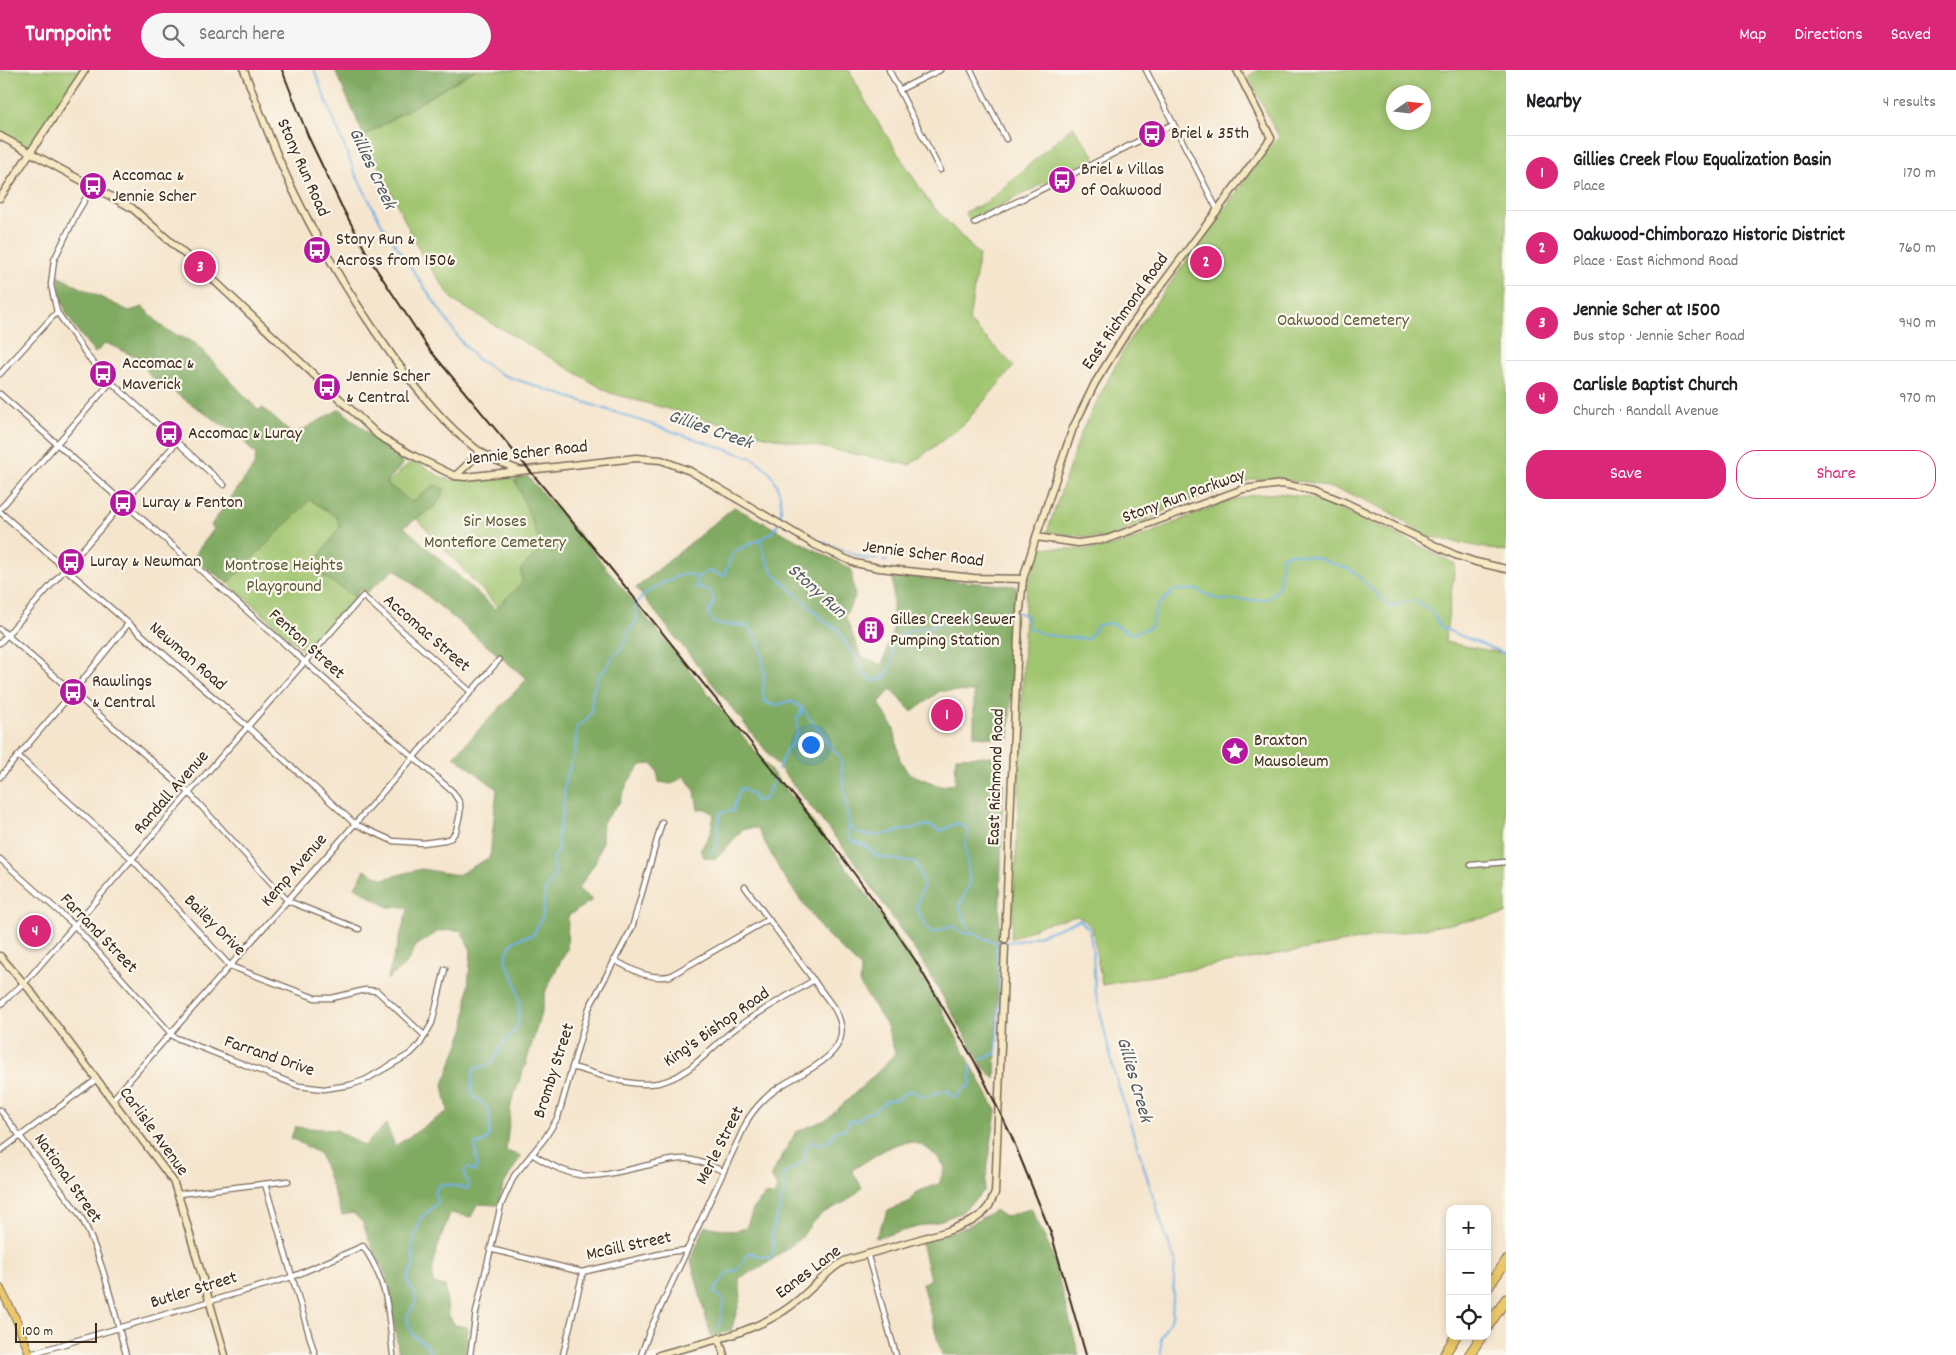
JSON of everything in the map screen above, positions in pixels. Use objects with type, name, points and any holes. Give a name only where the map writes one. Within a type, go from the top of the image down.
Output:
[{"type":"highway","points":[[1491,1283],[1506,1261]]},
{"type":"highway","points":[[1491,1322],[1506,1299]]},
{"type":"highway","points":[[1444,1355],[1453,1340]]},
{"type":"highway","points":[[1470,1355],[1479,1340]]},
{"type":"main road","points":[[0,1288],[16,1319],[30,1355]]},
{"type":"street","points":[[0,198],[85,70]]},
{"type":"street","name":"Stony Run Road","points":[[244,70],[290,185],[323,247],[356,303],[383,343],[428,401],[454,430],[481,452],[519,470]]},
{"type":"street","points":[[889,70],[940,170]]},
{"type":"street","points":[[899,90],[940,70]]},
{"type":"street","points":[[971,70],[1006,139]]},
{"type":"street","points":[[1146,70],[1218,211]]},
{"type":"street","name":"East Richmond Road","points":[[1005,939],[1023,579],[1074,428],[1095,383],[1128,330],[1271,138],[1237,70]]},
{"type":"street","points":[[974,223],[1173,124]]},
{"type":"street","name":"Jennie Scher Road","points":[[0,136],[31,151],[132,208],[200,267],[380,436],[412,455],[455,476],[492,475],[519,470],[579,465],[627,458],[661,460],[690,471],[830,553],[867,566],[974,578],[1023,579]]},
{"type":"street","points":[[93,186],[77,213],[54,260],[51,284],[57,312],[89,358],[111,382],[224,485]]},
{"type":"street","points":[[0,374],[57,312]]},
{"type":"street","points":[[0,510],[111,382]]},
{"type":"street","name":"Fenton Street","points":[[0,394],[305,661],[457,798],[460,807],[458,825],[454,835],[448,839]]},
{"type":"street","points":[[0,643],[177,442]]},
{"type":"street","points":[[455,476],[481,452]]},
{"type":"street","name":"Stony Run Parkway","points":[[1036,537],[1078,543],[1107,539],[1242,489],[1282,484],[1314,490],[1344,502],[1455,555],[1506,569]]},
{"type":"street","name":"Newman Road","points":[[0,510],[128,624],[248,727],[355,824],[393,841],[423,843],[448,839]]},
{"type":"street","name":"Randall Avenue","points":[[0,1006],[24,983],[363,596]]},
{"type":"street","name":"Accomac Street","points":[[363,596],[471,692]]},
{"type":"street","points":[[0,777],[128,624]]},
{"type":"street","points":[[0,629],[189,793],[288,901],[359,929]]},
{"type":"street","name":"Kemp Avenue","points":[[112,1100],[499,660]]},
{"type":"street","name":"Bailey Drive","points":[[18,756],[132,859],[230,966],[315,998],[332,998],[365,990],[376,991],[425,1036]]},
{"type":"street","name":"Bromby Street","points":[[470,1355],[476,1312],[501,1205],[511,1183],[555,1122],[589,1008],[634,921],[662,822]]},
{"type":"street","name":"Farrand Street","points":[[0,859],[74,925],[171,1033]]},
{"type":"street","points":[[1471,865],[1506,862]]},
{"type":"street","name":"Merle Street","points":[[641,1355],[744,1125],[759,1104],[780,1086],[825,1060],[833,1053],[841,1032],[839,1016],[745,887]]},
{"type":"street","points":[[614,960],[646,976],[661,978],[670,976],[769,919]]},
{"type":"street","name":"Eanes Lane","points":[[659,1355],[719,1338],[762,1323],[778,1315],[804,1297],[841,1263],[867,1253],[948,1231],[972,1221],[989,1206],[995,1193],[1005,947]]},
{"type":"street","name":"Carlisle Avenue","points":[[0,956],[24,983],[167,1173],[178,1194],[225,1355]]},
{"type":"street","name":"Farrand Drive","points":[[171,1033],[174,1037],[190,1044],[288,1082],[318,1088],[350,1085],[365,1080],[410,1054],[418,1047],[432,1023],[445,969]]},
{"type":"street","name":"King's Bishop Road","points":[[572,1067],[630,1082],[648,1084],[666,1081],[684,1072],[716,1044],[754,1015],[814,980]]},
{"type":"street","points":[[0,1151],[97,1080]]},
{"type":"street","name":"National Street","points":[[0,1110],[80,1215],[86,1226],[126,1355]]},
{"type":"street","points":[[532,1154],[558,1170],[580,1176],[601,1176],[679,1159],[694,1160],[723,1171]]},
{"type":"street","points":[[178,1194],[288,1181]]},
{"type":"street","points":[[265,1184],[315,1355]]},
{"type":"street","name":"Butler Street","points":[[30,1355],[292,1277],[363,1246],[378,1269],[385,1291],[393,1355]]},
{"type":"street","name":"McGill Street","points":[[490,1250],[584,1272],[668,1252],[687,1250]]},
{"type":"street","points":[[867,1253],[896,1355]]},
{"type":"street","points":[[562,1355],[584,1272]]},
{"type":"street","points":[[719,1338],[724,1355]]},
{"type":"green space","points":[[0,70],[85,70],[31,151],[0,136]]},
{"type":"green space","points":[[335,70],[475,70],[364,136]]},
{"type":"green space","points":[[475,70],[849,70],[869,108],[929,202],[979,255],[969,321],[1014,366],[965,423],[910,465],[765,436],[610,393],[454,301],[422,256],[364,136]]},
{"type":"green space","name":"Oakwood Cemetery","points":[[1259,70],[1506,70],[1506,552],[1425,536],[1388,511],[1349,493],[1308,482],[1254,479],[1174,506],[1107,539],[1047,532],[1082,430],[1129,340],[1269,147],[1279,137],[1248,76]]},
{"type":"green space","points":[[1073,126],[1095,157],[970,221],[965,212],[987,202]]},
{"type":"green space","points":[[59,277],[129,311],[143,307],[166,330],[195,343],[258,410],[263,408],[293,435],[340,409],[404,463],[386,483],[412,502],[434,485],[445,489],[436,506],[404,527],[495,609],[522,583],[521,569],[542,547],[515,479],[527,476],[576,531],[811,820],[873,903],[928,984],[996,1111],[984,1191],[962,1212],[937,1222],[875,1238],[888,1211],[911,1201],[916,1192],[939,1184],[945,1167],[933,1153],[922,1145],[911,1142],[900,1143],[889,1148],[852,1170],[862,1188],[847,1201],[823,1213],[810,1225],[802,1237],[762,1267],[739,1278],[741,1297],[731,1331],[711,1337],[691,1260],[705,1226],[734,1231],[746,1228],[754,1207],[766,1194],[774,1197],[777,1188],[771,1175],[796,1132],[827,1119],[880,1070],[895,1053],[887,1026],[860,985],[861,968],[823,931],[782,874],[757,828],[743,829],[716,859],[704,857],[700,851],[711,832],[714,814],[706,809],[698,810],[695,791],[684,776],[672,784],[659,782],[657,770],[652,764],[641,765],[628,782],[619,803],[603,822],[602,842],[595,863],[578,889],[592,900],[568,916],[567,949],[546,990],[526,1063],[511,1104],[506,1151],[521,1156],[503,1186],[498,1205],[477,1204],[471,1217],[450,1213],[438,1248],[433,1265],[433,1283],[445,1286],[448,1314],[455,1325],[468,1327],[465,1355],[399,1355],[387,1277],[370,1243],[363,1223],[353,1213],[342,1215],[320,1154],[291,1138],[295,1127],[337,1130],[364,1146],[386,1124],[395,1146],[448,1111],[443,1085],[465,1027],[471,951],[461,930],[439,931],[416,946],[407,963],[387,980],[408,909],[388,907],[355,887],[365,870],[383,879],[421,869],[458,875],[490,857],[497,789],[454,756],[527,679],[395,569],[366,593],[361,589],[355,597],[323,576],[320,555],[340,527],[337,517],[310,500],[228,583],[192,558],[214,529],[211,525],[254,466],[256,455],[235,431],[219,423],[149,375],[143,364],[131,355],[106,343],[95,353],[75,327],[65,309]]},
{"type":"green space","name":"Sir Moses Montefiore Cemetery","points":[[413,460],[439,476],[451,480],[508,474],[573,546],[502,612],[386,485]]},
{"type":"green space","name":"Montrose Heights Playground","points":[[309,483],[357,526],[324,563],[358,594],[331,626],[307,650],[303,650],[224,579]]},
{"type":"green space","points":[[1279,493],[1316,499],[1393,532],[1455,564],[1445,642],[1506,654],[1506,914],[1102,985],[1092,928],[1077,916],[1044,924],[1011,939],[1017,840],[1025,608],[1027,586],[1041,547],[1082,549],[1107,547],[1143,536],[1230,501],[1252,495]]},
{"type":"green space","points":[[734,507],[851,569],[855,597],[845,616],[861,656],[882,665],[893,630],[893,576],[1015,586],[1017,589],[1009,739],[974,736],[974,692],[940,691],[912,712],[891,689],[879,703],[894,729],[900,760],[908,773],[940,786],[955,784],[956,757],[1004,756],[995,1079],[984,1068],[922,961],[854,861],[636,588]]},
{"type":"green space","points":[[1031,1208],[1052,1253],[1079,1355],[942,1355],[922,1284],[930,1279],[921,1242],[967,1227],[995,1210],[1005,1217]]},
{"type":"waterway","name":"Gillies Creek","points":[[314,70],[355,173],[381,223],[460,340],[477,359],[503,375],[752,458],[770,473],[777,486],[781,502],[780,518],[777,525],[764,538],[736,551],[729,562],[724,576],[708,571],[697,578],[696,587],[710,590],[714,602],[708,614],[715,624],[748,626],[752,630],[763,659],[763,691],[766,703],[776,705],[790,701],[801,707],[840,758],[849,826],[860,834],[876,836],[928,825],[941,831],[957,823],[965,827],[968,833],[965,843],[970,883],[959,906],[969,928],[983,938],[996,942],[1025,940],[1080,920],[1089,929],[1093,953],[1095,989],[1114,1072],[1175,1260],[1172,1317],[1161,1337],[1161,1355]]},
{"type":"waterway","points":[[781,518],[793,526]]},
{"type":"waterway","name":"Stony Run","points":[[760,540],[774,574],[827,623],[838,629],[849,650],[860,661],[864,674],[876,681],[886,677],[892,662],[894,641],[909,631],[975,616],[1014,611],[1027,616],[1028,627],[1043,634],[1088,639],[1098,625],[1111,623],[1132,634],[1151,627],[1157,606],[1175,590],[1197,590],[1219,600],[1270,598],[1279,587],[1282,557],[1290,553],[1317,558],[1352,570],[1390,607],[1413,600],[1430,610],[1442,628],[1506,654]]},
{"type":"waterway","points":[[819,541],[864,558],[877,560]]},
{"type":"waterway","points":[[431,1355],[427,1345],[412,1333],[408,1321],[407,1315],[415,1301],[414,1292],[408,1280],[408,1275],[414,1265],[412,1247],[420,1219],[438,1202],[434,1193],[439,1185],[452,1185],[467,1189],[469,1186],[464,1172],[468,1167],[474,1172],[477,1165],[475,1145],[486,1141],[489,1136],[489,1111],[483,1103],[471,1095],[473,1072],[476,1068],[492,1063],[499,1049],[518,1023],[518,992],[505,960],[513,942],[533,935],[543,915],[545,890],[556,875],[552,864],[559,846],[557,836],[563,812],[565,782],[575,750],[577,727],[591,713],[593,690],[599,675],[605,670],[613,656],[621,649],[629,631],[637,620],[635,609],[639,600],[651,590],[680,575],[686,573],[696,577]]},
{"type":"waterway","points":[[778,770],[786,750],[794,742],[798,732],[797,718],[801,714],[801,707]]},
{"type":"waterway","points":[[711,853],[717,843],[721,812],[733,811],[739,790],[744,788],[747,792],[751,793],[756,801],[765,799],[775,778]]},
{"type":"waterway","name":"Gillies Creek","points":[[849,826],[848,834],[853,842],[865,845],[878,857],[916,863],[924,884],[916,908],[931,933],[953,926],[963,933],[974,932]]},
{"type":"waterway","points":[[981,1059],[996,1053],[1000,992],[996,942]]},
{"type":"waterway","points":[[719,1328],[724,1301],[714,1292],[726,1274],[738,1269],[750,1252],[760,1257],[770,1257],[774,1246],[771,1235],[784,1194],[783,1175],[805,1160],[805,1151],[808,1145],[813,1141],[821,1145],[830,1140],[835,1131],[845,1129],[850,1120],[857,1122],[865,1113],[873,1112],[886,1101],[897,1099],[910,1090],[925,1096],[947,1090],[952,1096],[957,1097],[963,1088],[968,1087],[971,1082],[972,1065]]},
{"type":"railway","points":[[282,70],[308,136],[341,205],[371,261],[429,349],[603,559],[834,846],[915,960],[975,1062],[1011,1135],[1051,1233],[1086,1355]]},
{"type":"place","name":"Briel & 35th","points":[[1152,134]]},
{"type":"place","name":"Briel & Villas of Oakwood","points":[[1062,180]]},
{"type":"place","name":"Accomac & Jennie Scher","points":[[93,186]]},
{"type":"place","name":"Stony Run & Across from 1506","points":[[317,250]]},
{"type":"place","name":"Oakwood-Chimborazo Historic District","points":[[1206,262]]},
{"type":"place","name":"Jennie Scher at 1500","points":[[200,267]]},
{"type":"place","name":"Accomac & Maverick","points":[[103,374]]},
{"type":"place","name":"Jennie Scher & Central","points":[[327,387]]},
{"type":"place","name":"Accomac & Luray","points":[[169,434]]},
{"type":"place","name":"Luray & Fenton","points":[[123,503]]},
{"type":"place","name":"Luray & Newman","points":[[71,562]]},
{"type":"place","name":"Gilles Creek Sewer Pumping Station","points":[[871,630]]},
{"type":"place","name":"Rawlings & Central","points":[[73,692]]},
{"type":"place","name":"Gillies Creek Flow Equalization Basin","points":[[947,715]]},
{"type":"place","name":"Braxton Mausoleum","points":[[1235,751]]},
{"type":"place","name":"Carlisle Baptist Church","points":[[35,931]]}]
